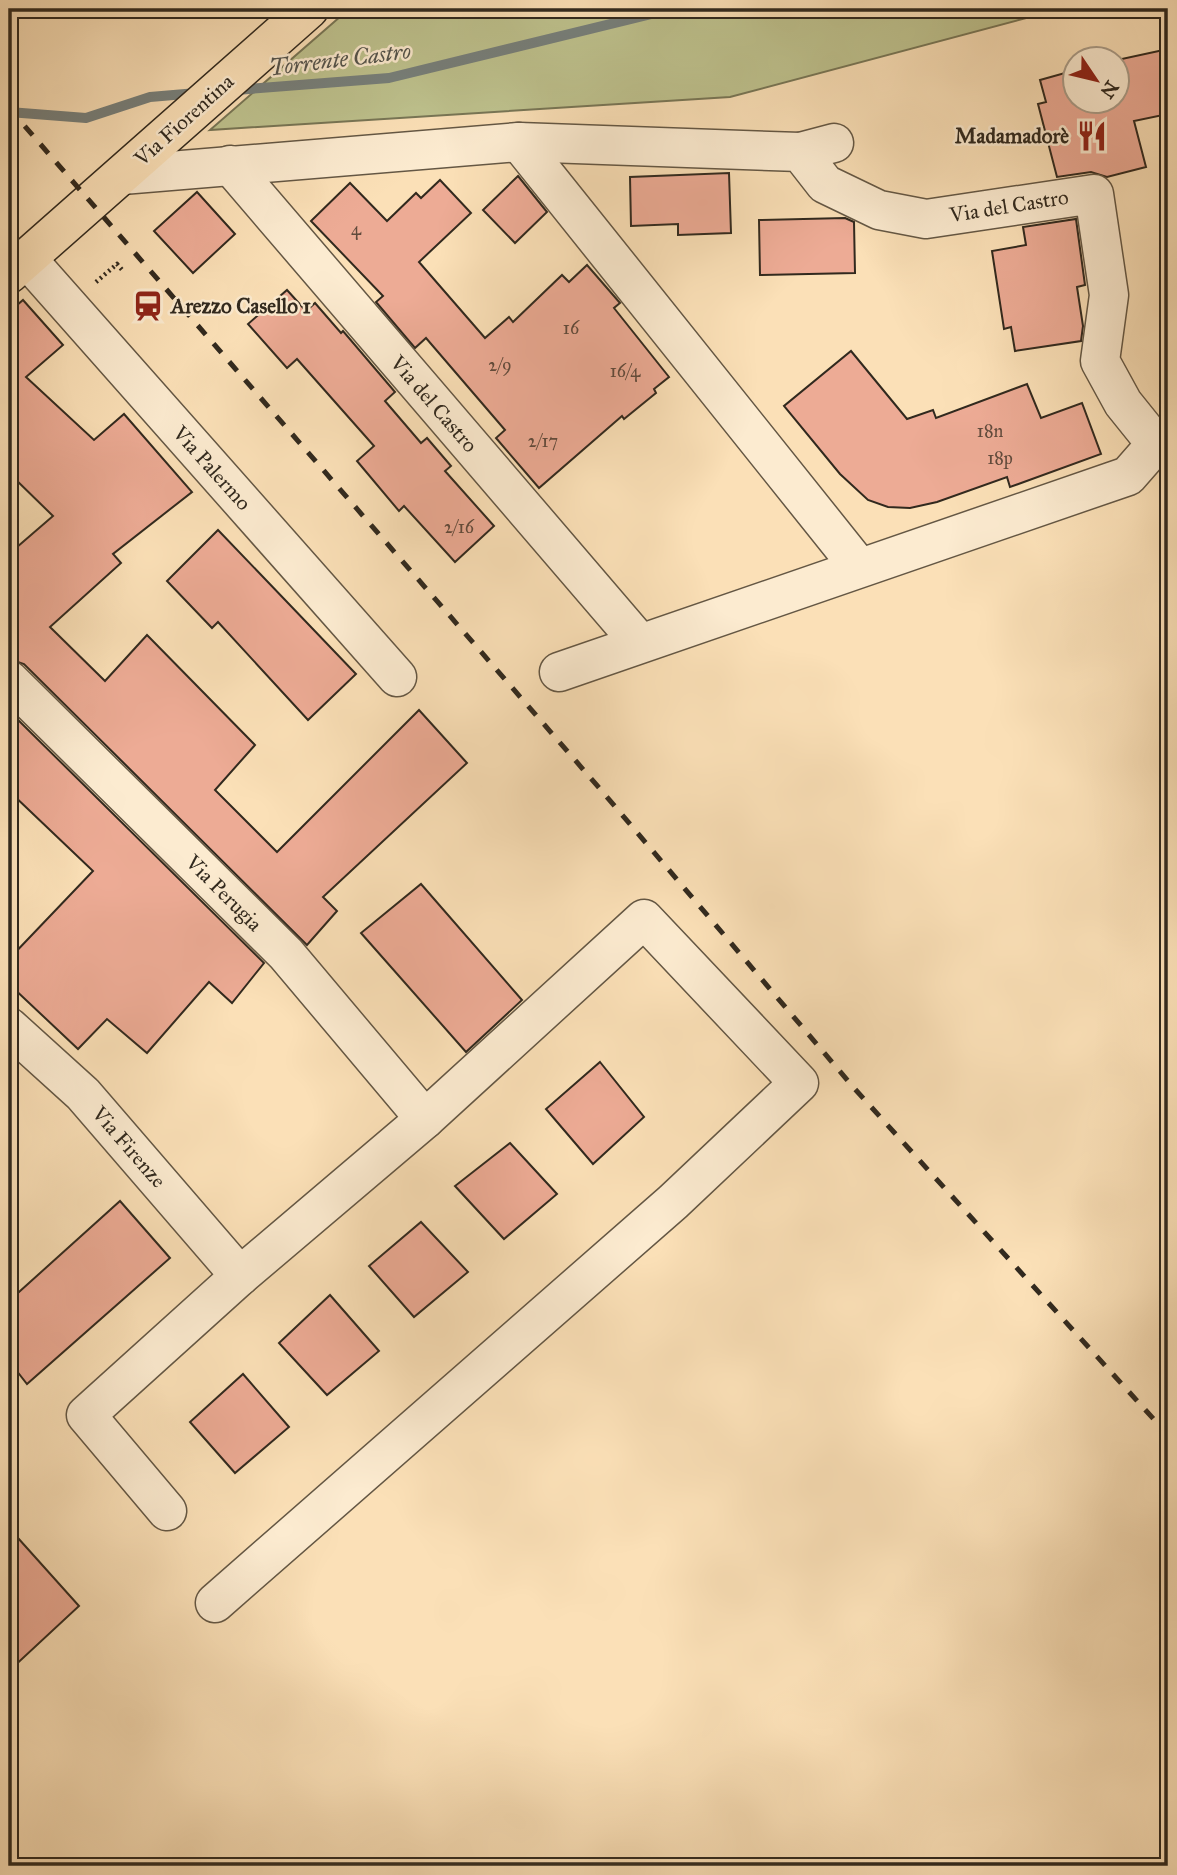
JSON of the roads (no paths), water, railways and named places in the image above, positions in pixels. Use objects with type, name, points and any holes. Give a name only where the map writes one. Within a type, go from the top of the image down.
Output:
[{"type":"main road","name":"Via Fiorentina","points":[[29,257],[309,9]]},
{"type":"street","name":"Via del Castro","points":[[122,176],[519,142],[817,148],[825,184],[880,211],[926,219],[1094,194],[1109,295],[1100,361],[1122,403],[1156,444],[1128,476],[639,642],[559,672]]},
{"type":"street","points":[[519,142],[859,567]]},
{"type":"street","name":"Via del Castro","points":[[230,165],[639,642]]},
{"type":"street","name":"Via Palermo","points":[[29,257],[397,677]]},
{"type":"street","name":"Via Perugia","points":[[9,680],[286,954],[425,1119]]},
{"type":"street","points":[[167,1511],[86,1415],[240,1276],[425,1119],[644,919],[799,1083],[673,1202],[215,1603]]},
{"type":"street","name":"Via Firenze","points":[[9,1027],[83,1094],[240,1276]]},
{"type":"waterway","name":"Torrente Castro","points":[[236,90],[389,78],[672,9]]},
{"type":"waterway","name":"Torrente Castro","points":[[9,112],[86,118],[150,97],[197,93]]},
{"type":"railway","points":[[9,108],[601,790],[854,1088],[1168,1435]]},
{"type":"place","name":"Madamadorè","points":[[1092,136]]},
{"type":"place","name":"Arezzo Casello 1","points":[[148,306]]}]
